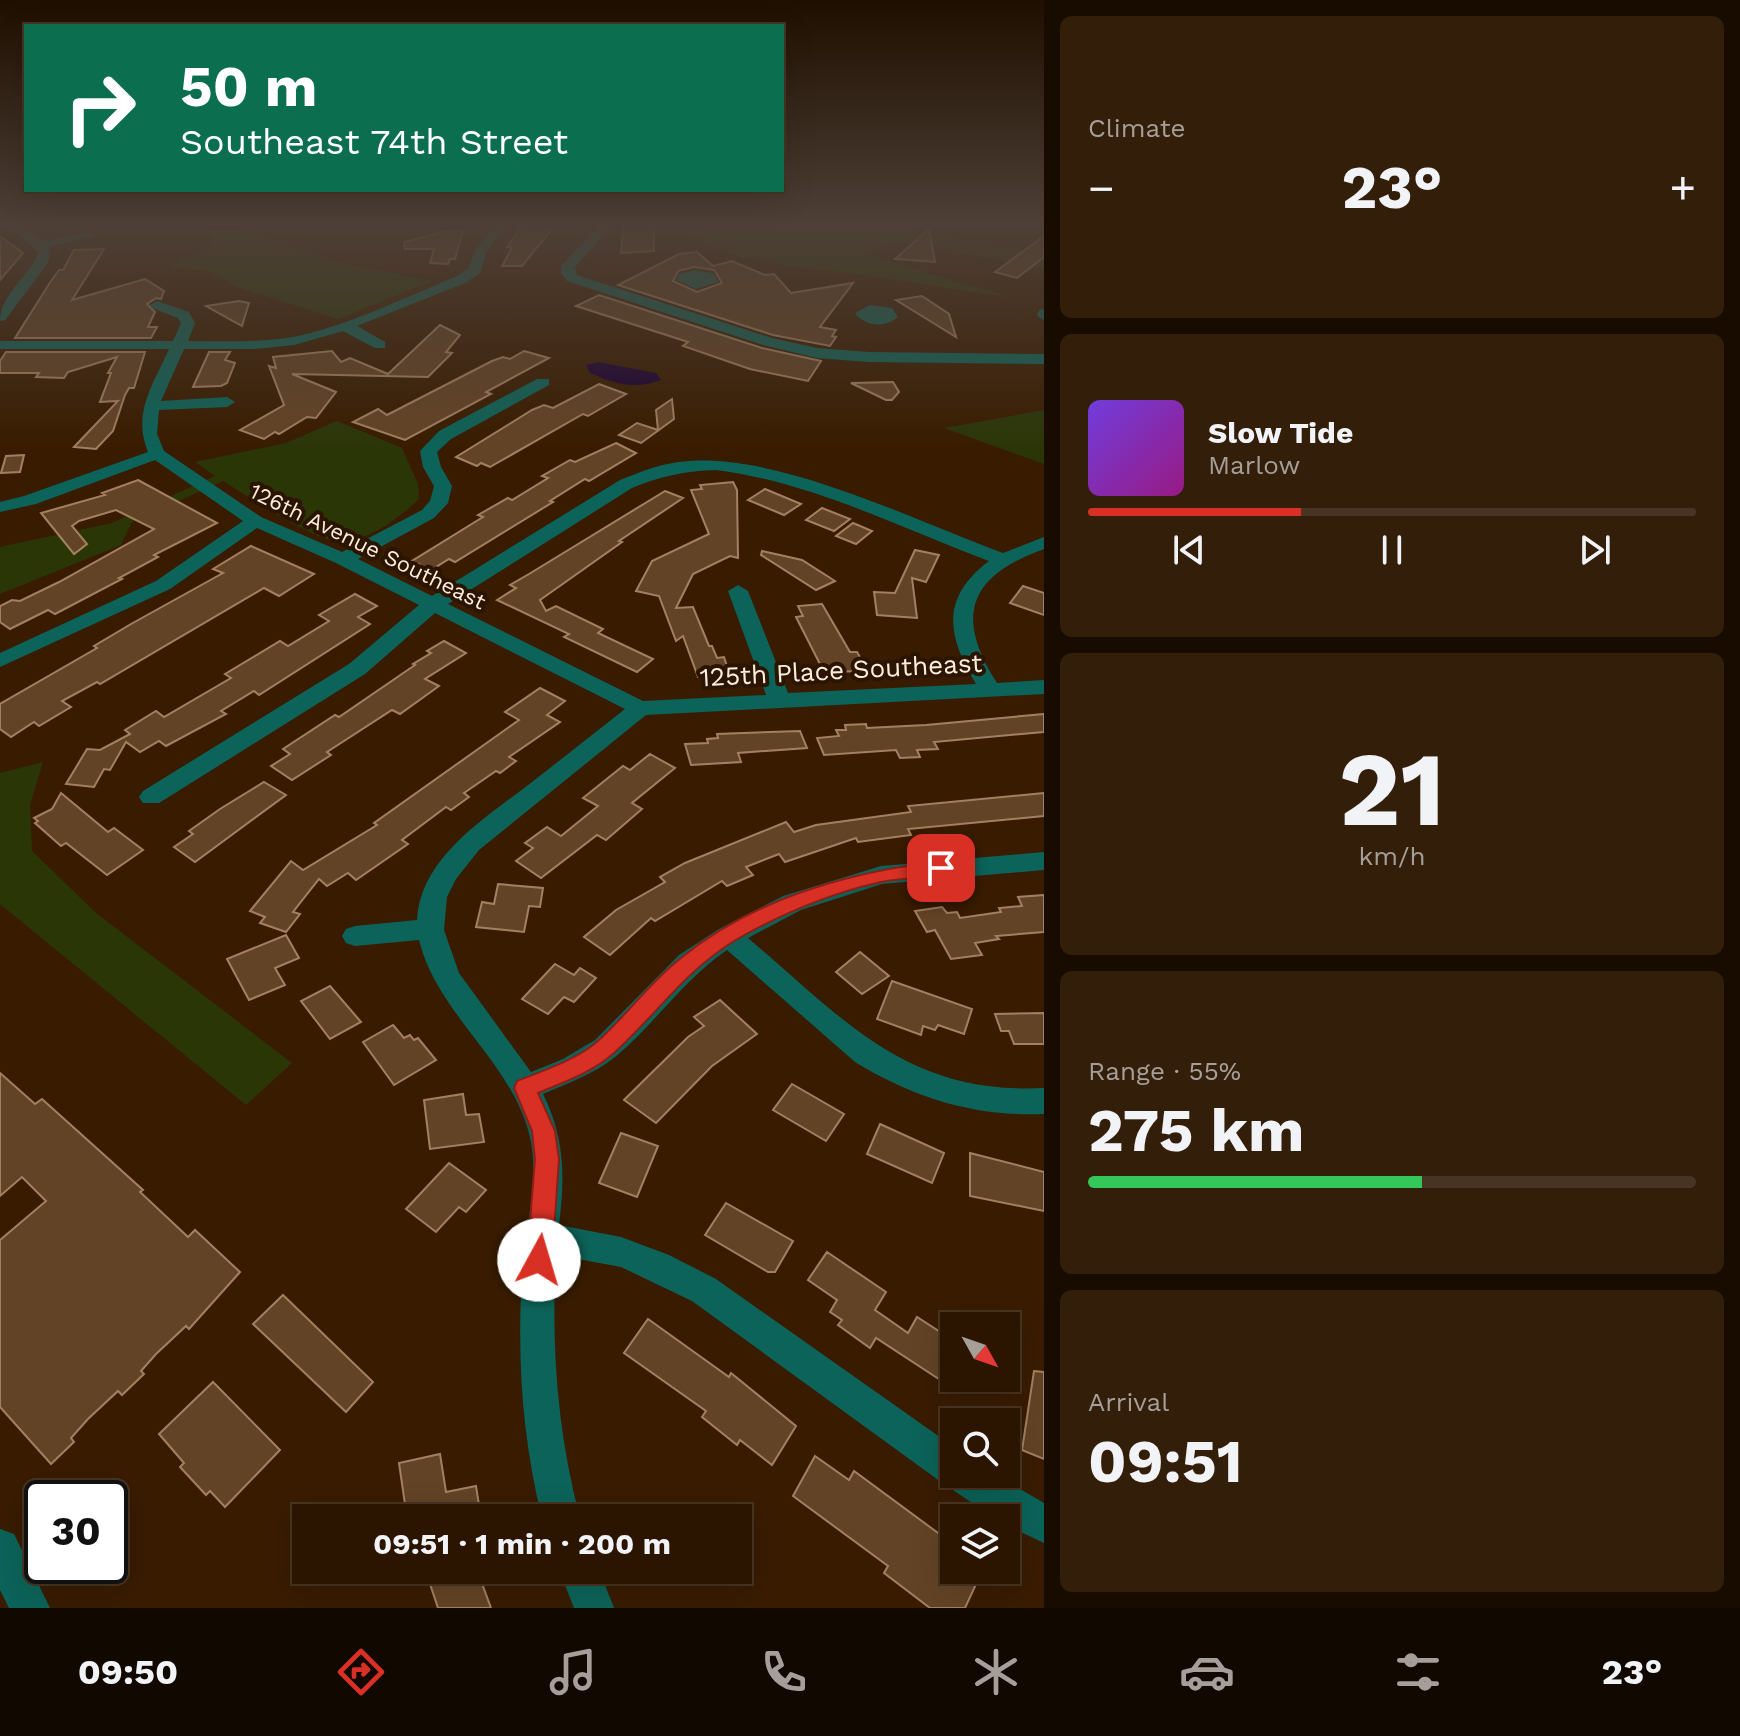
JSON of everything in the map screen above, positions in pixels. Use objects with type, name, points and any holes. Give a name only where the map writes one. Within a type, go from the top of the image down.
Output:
[{"type":"street","points":[[0,317],[14,299]]},
{"type":"street","points":[[0,345],[276,344],[345,326],[417,299]]},
{"type":"street","points":[[634,299],[791,348],[869,357],[1044,359]]},
{"type":"street","points":[[653,305],[664,299]]},
{"type":"street","points":[[0,507],[30,500],[157,454],[147,423],[151,406],[188,323],[187,318],[157,305]]},
{"type":"street","points":[[869,357],[866,327],[872,320]]},
{"type":"street","points":[[345,326],[380,345]]},
{"type":"street","points":[[343,559],[428,514],[439,503],[443,486],[432,467],[428,451],[445,435],[543,382]]},
{"type":"street","points":[[151,406],[227,402]]},
{"type":"street","name":"126th Avenue Southeast","points":[[157,454],[255,521],[343,559],[640,708]]},
{"type":"street","points":[[151,797],[365,663],[433,604],[639,477],[677,466],[739,466],[785,477],[1002,559]]},
{"type":"street","points":[[0,661],[163,585],[255,521]]},
{"type":"street","points":[[991,690],[969,653],[963,634],[963,613],[969,593],[983,573],[1002,559],[1044,543]]},
{"type":"street","points":[[738,591],[780,702]]},
{"type":"street","name":"125th Place Southeast","points":[[640,708],[1044,687]]},
{"type":"street","points":[[557,1504],[536,1369],[535,1307],[547,1159],[543,1131],[525,1088],[454,990],[440,961],[431,929],[431,907],[439,885],[470,844],[640,708]]},
{"type":"street","points":[[525,1088],[573,1068],[605,1048],[689,962],[728,936],[792,903],[881,875],[1044,861]]},
{"type":"street","points":[[355,936],[431,929]]},
{"type":"street","points":[[728,936],[865,1054],[890,1070],[954,1096],[985,1102],[1044,1101]]},
{"type":"street","points":[[541,1237],[621,1252],[704,1290],[940,1459]]},
{"type":"street","points":[[983,1488],[1044,1524]]},
{"type":"street","points":[[0,1548],[30,1608]]},
{"type":"street","points":[[585,1584],[594,1608]]},
{"type":"green space","points":[[275,299],[387,299],[338,319]]},
{"type":"green space","points":[[1044,410],[1044,464],[944,428]]},
{"type":"green space","points":[[337,421],[402,448],[418,484],[419,499],[375,531],[355,540],[333,541],[283,518],[223,481],[132,522],[121,545],[0,594],[0,547],[112,523],[215,476],[195,462],[286,443]]},
{"type":"green space","points":[[43,762],[30,805],[32,851],[96,913],[292,1063],[246,1105],[0,904],[0,773]]},
{"type":"shaded area","points":[[598,362],[656,373],[661,380],[642,385],[617,383],[590,373],[586,365]]},
{"type":"building","points":[[40,299],[154,299],[147,304],[155,312],[148,327],[157,327],[151,338],[15,338]]},
{"type":"building","points":[[591,299],[611,299],[762,348],[821,361],[808,381],[750,369],[683,346],[688,342],[576,306]]},
{"type":"building","points":[[662,299],[841,299],[820,327],[836,330],[832,336],[836,337],[830,346],[773,335]]},
{"type":"building","points":[[927,299],[949,314],[956,337],[896,300]]},
{"type":"building","points":[[239,301],[249,303],[242,326],[206,306]]},
{"type":"building","points":[[440,325],[460,335],[446,352],[452,353],[428,377],[292,374],[336,392],[316,418],[307,417],[279,434],[275,432],[264,439],[240,430],[284,405],[269,366],[276,368],[273,357],[332,351],[341,362],[350,358],[388,374]]},
{"type":"building","points":[[524,351],[549,358],[486,392],[491,394],[405,440],[353,422],[378,409],[387,415],[492,361],[503,357],[510,359]]},
{"type":"building","points":[[6,352],[145,352],[134,388],[129,388],[125,395],[113,431],[96,449],[74,447],[118,401],[100,402],[111,373],[108,373],[117,357],[68,372],[64,378],[36,377],[39,373],[0,373],[0,361]]},
{"type":"building","points":[[209,352],[230,352],[225,360],[235,363],[227,383],[193,387]]},
{"type":"building","points":[[893,382],[899,392],[892,400],[851,383]]},
{"type":"building","points":[[599,384],[626,394],[588,416],[583,414],[490,467],[481,463],[477,466],[456,457],[532,410],[544,405],[553,408]]},
{"type":"building","points":[[672,399],[674,419],[641,443],[619,435],[637,423],[658,430],[656,410]]},
{"type":"building","points":[[616,443],[636,453],[589,481],[585,479],[455,562],[449,559],[431,570],[412,561],[483,517],[478,515],[508,498],[512,500],[548,478],[542,476],[570,460],[575,462]]},
{"type":"building","points":[[24,455],[20,472],[1,473],[6,456]]},
{"type":"building","points":[[138,480],[217,523],[154,555],[158,557],[55,614],[48,610],[10,629],[0,622],[0,606],[12,600],[20,601],[59,582],[154,529],[116,510],[79,521],[72,526],[87,544],[74,554],[41,513],[105,495],[102,493]]},
{"type":"building","points":[[733,482],[737,490],[738,558],[730,556],[693,574],[676,608],[693,607],[709,646],[712,646],[717,658],[724,657],[730,675],[698,677],[683,636],[676,641],[659,596],[636,591],[652,561],[709,534],[691,490],[702,489],[700,485]]},
{"type":"building","points":[[765,489],[801,504],[784,515],[748,500]]},
{"type":"building","points":[[665,491],[683,498],[540,600],[546,611],[556,606],[603,629],[598,633],[653,659],[637,672],[564,637],[569,634],[497,600],[516,588],[510,585]]},
{"type":"building","points":[[822,508],[850,519],[834,531],[806,520]]},
{"type":"building","points":[[853,523],[872,531],[856,544],[836,536]]},
{"type":"building","points":[[251,546],[314,574],[279,596],[264,588],[100,684],[97,682],[62,701],[71,707],[39,726],[34,722],[11,737],[0,729],[0,704],[97,648],[94,646],[131,624],[223,573],[213,569]]},
{"type":"building","points":[[915,550],[939,555],[926,582],[912,578],[917,618],[877,615],[874,592],[895,593]]},
{"type":"building","points":[[762,551],[802,560],[835,581],[816,590],[761,555]]},
{"type":"building","points":[[1023,586],[1044,593],[1044,615],[1010,603]]},
{"type":"building","points":[[355,594],[377,606],[358,617],[370,624],[259,695],[254,691],[221,711],[226,714],[166,746],[159,741],[140,752],[126,742],[110,770],[104,769],[94,787],[66,784],[87,749],[100,750],[130,734],[125,730],[156,711],[164,717],[231,678],[225,674],[280,641],[288,646],[329,621],[319,615]]},
{"type":"building","points":[[822,604],[850,652],[857,652],[868,671],[824,672],[796,617],[803,616],[798,606]]},
{"type":"building","points":[[444,641],[466,653],[425,679],[439,686],[400,714],[392,710],[327,752],[331,755],[292,780],[271,766],[290,754],[283,749],[335,715],[339,717],[415,665],[431,653],[427,651]]},
{"type":"building","points":[[540,688],[565,701],[547,715],[560,722],[509,757],[516,761],[464,793],[469,797],[451,810],[446,807],[402,840],[408,844],[356,880],[348,873],[327,886],[319,879],[293,912],[300,914],[286,932],[260,923],[265,917],[250,911],[291,861],[303,870],[377,825],[374,823],[519,720],[505,712]]},
{"type":"building","points":[[1044,714],[1044,732],[934,742],[938,749],[917,750],[920,757],[900,758],[896,750],[824,755],[817,738],[839,736],[836,730],[846,730],[845,725],[866,724],[867,728],[926,725]]},
{"type":"building","points":[[800,731],[807,748],[738,753],[741,762],[691,765],[685,744],[708,743],[707,739],[718,738],[717,734]]},
{"type":"building","points":[[650,754],[675,768],[632,803],[642,809],[606,840],[597,835],[541,878],[516,861],[533,848],[525,843],[547,827],[561,836],[598,806],[583,798],[623,766],[630,770]]},
{"type":"building","points":[[264,782],[286,795],[195,862],[174,847],[193,834],[189,831]]},
{"type":"building","points":[[61,793],[108,832],[114,828],[143,850],[107,875],[66,843],[61,846],[35,823],[38,821],[34,818],[52,809]]},
{"type":"building","points":[[1044,793],[1044,816],[908,829],[911,835],[858,842],[856,838],[785,862],[779,854],[746,867],[753,875],[727,886],[722,881],[655,921],[651,918],[610,955],[584,937],[616,910],[665,882],[660,877],[685,863],[786,822],[794,832],[816,825],[911,812],[908,806]]},
{"type":"building","points":[[498,884],[543,888],[540,907],[529,906],[524,932],[476,927],[482,902],[494,904]]},
{"type":"building","points":[[1044,895],[1044,932],[996,936],[999,939],[975,943],[982,955],[951,959],[935,930],[927,932],[915,911],[942,907],[947,913],[957,912],[960,918],[1001,912],[999,908],[1022,906],[1018,897]]},
{"type":"building","points":[[286,935],[299,958],[275,968],[285,985],[249,1000],[227,959]]},
{"type":"building","points":[[860,952],[889,976],[862,994],[836,972]]},
{"type":"building","points":[[555,964],[574,975],[580,968],[596,978],[574,1002],[564,997],[548,1014],[522,999]]},
{"type":"building","points":[[892,981],[972,1009],[964,1034],[938,1025],[935,1030],[923,1026],[921,1035],[877,1019]]},
{"type":"building","points":[[330,986],[361,1022],[330,1039],[301,1001]]},
{"type":"building","points":[[720,1000],[757,1034],[712,1066],[656,1123],[624,1100],[688,1037],[704,1026],[694,1017]]},
{"type":"building","points":[[1044,1013],[1044,1044],[1014,1044],[1009,1031],[1001,1031],[995,1014]]},
{"type":"building","points":[[393,1025],[404,1038],[410,1035],[414,1040],[418,1038],[436,1060],[394,1085],[363,1042]]},
{"type":"building","points":[[0,1073],[35,1104],[42,1099],[143,1190],[140,1192],[188,1237],[195,1230],[240,1272],[189,1329],[186,1326],[156,1354],[141,1371],[144,1374],[122,1395],[118,1391],[88,1419],[71,1438],[74,1442],[51,1464],[0,1407],[0,1240],[46,1201],[22,1177],[0,1196]]},
{"type":"building","points":[[792,1084],[844,1114],[826,1141],[773,1110]]},
{"type":"building","points":[[463,1094],[466,1115],[479,1114],[484,1142],[430,1149],[424,1100]]},
{"type":"building","points":[[880,1124],[944,1153],[932,1183],[867,1154]]},
{"type":"building","points":[[621,1133],[658,1146],[637,1197],[599,1183]]},
{"type":"building","points":[[970,1153],[1044,1172],[1044,1211],[970,1196]]},
{"type":"building","points":[[449,1163],[486,1190],[466,1212],[459,1207],[436,1232],[406,1209]]},
{"type":"building","points":[[726,1203],[793,1241],[775,1272],[768,1272],[705,1235]]},
{"type":"building","points":[[827,1252],[886,1292],[875,1310],[908,1333],[917,1317],[940,1332],[940,1380],[876,1338],[870,1348],[838,1325],[842,1320],[830,1312],[837,1300],[808,1280]]},
{"type":"building","points":[[283,1295],[373,1382],[346,1412],[253,1324]]},
{"type":"building","points":[[648,1319],[729,1377],[731,1373],[796,1426],[772,1465],[740,1440],[737,1445],[702,1417],[706,1411],[624,1353]]},
{"type":"building","points":[[1034,1371],[1044,1372],[1044,1459],[1022,1450]]},
{"type":"building","points":[[213,1382],[280,1450],[225,1507],[210,1491],[206,1495],[180,1467],[184,1463],[159,1434]]},
{"type":"building","points":[[440,1454],[446,1492],[476,1486],[479,1504],[405,1504],[399,1463]]},
{"type":"building","points":[[815,1456],[849,1480],[854,1471],[940,1534],[940,1584],[976,1584],[965,1608],[930,1608],[884,1573],[888,1566],[793,1496]]},
{"type":"building","points":[[430,1584],[482,1584],[491,1608],[438,1608]]},
{"type":"route","points":[[539,1260],[547,1159],[543,1131],[525,1088],[573,1068],[605,1048],[689,962],[728,936],[792,903],[830,890],[881,875],[941,868]]}]
